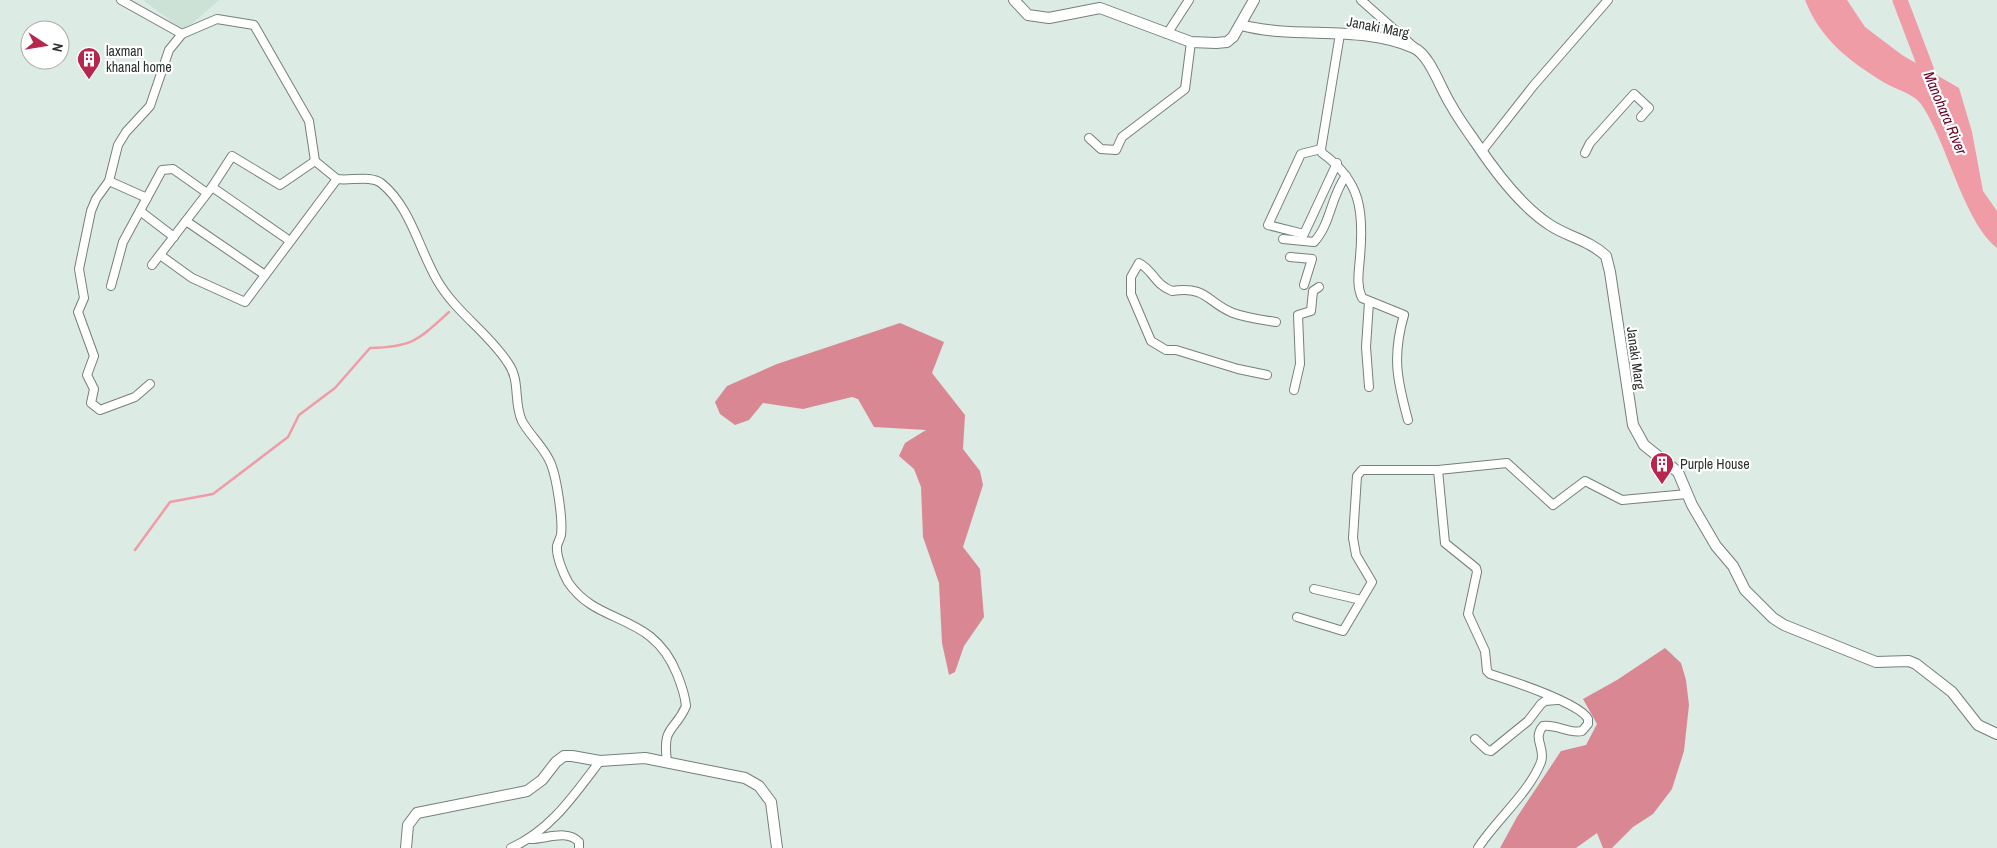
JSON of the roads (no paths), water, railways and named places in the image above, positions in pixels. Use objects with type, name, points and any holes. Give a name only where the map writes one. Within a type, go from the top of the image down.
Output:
[{"type":"street","points":[[122,0],[182,34]]},
{"type":"street","points":[[1014,0],[1028,15],[1049,18],[1100,8],[1154,26],[1167,34],[1191,42],[1227,42],[1241,25],[1254,0]]},
{"type":"street","points":[[1167,34],[1189,0]]},
{"type":"street","points":[[1361,0],[1417,49]]},
{"type":"street","points":[[1482,151],[1534,85],[1608,0]]},
{"type":"street","points":[[150,384],[135,397],[100,410],[91,403],[94,389],[87,375],[94,356],[78,312],[84,298],[79,269],[91,211],[96,198],[109,181],[118,145],[126,132],[150,106],[169,50],[182,34],[217,19],[254,26],[309,121],[315,161],[337,179],[370,179],[379,181],[391,192],[406,217],[437,280],[456,308],[488,339],[509,363],[516,380],[518,409],[522,421],[551,464],[561,523],[558,557],[567,581],[578,595],[590,604],[631,623],[662,645],[674,665],[684,690],[686,706],[666,738],[667,761]]},
{"type":"street","name":"Janaki Marg","points":[[1241,25],[1388,40],[1417,49],[1424,56],[1450,104],[1501,176],[1550,225],[1575,236],[1606,256],[1634,425],[1644,445],[1678,472],[1687,494],[1716,546],[1733,566],[1744,590],[1773,618],[1784,625],[1876,662],[1909,661],[1916,664],[1952,692],[1978,725],[1997,734]]},
{"type":"street","points":[[1340,34],[1321,149],[1322,152],[1337,164],[1356,193],[1363,226],[1358,284],[1362,298],[1404,315],[1397,342],[1396,367],[1408,420]]},
{"type":"street","points":[[1088,138],[1101,149],[1116,150],[1122,137],[1185,89],[1191,42]]},
{"type":"street","points":[[1584,153],[1590,143],[1634,94],[1649,108],[1641,117]]},
{"type":"street","points":[[1321,149],[1302,154],[1268,225],[1304,234],[1337,164]]},
{"type":"street","points":[[152,265],[209,190],[232,156],[280,185],[315,161]]},
{"type":"street","points":[[111,286],[124,242],[159,175],[167,168],[209,190],[290,241]]},
{"type":"street","points":[[1283,239],[1314,242],[1325,224],[1338,186],[1346,176]]},
{"type":"street","points":[[160,255],[192,278],[246,302],[264,275],[337,179]]},
{"type":"street","points":[[109,181],[147,198]]},
{"type":"street","points":[[140,211],[174,237]]},
{"type":"street","points":[[186,221],[264,275]]},
{"type":"street","points":[[1290,257],[1312,259],[1304,285]]},
{"type":"street","points":[[1267,375],[1238,369],[1176,350],[1166,350],[1151,341],[1131,294],[1131,277],[1139,264],[1149,269],[1155,280],[1172,292],[1186,289],[1203,292],[1231,312],[1276,322]]},
{"type":"street","points":[[1294,390],[1300,364],[1298,315],[1311,311],[1313,291],[1319,287]]},
{"type":"street","points":[[1369,302],[1366,347],[1369,387]]},
{"type":"street","points":[[1297,617],[1343,631],[1372,582],[1356,555],[1353,538],[1357,476],[1362,470],[1438,470],[1507,463],[1553,505],[1584,481],[1622,500],[1687,494]]},
{"type":"street","points":[[1438,470],[1445,543],[1476,568],[1477,572],[1468,614],[1485,651],[1487,670],[1490,674],[1524,684],[1557,700],[1585,714],[1588,719],[1586,728],[1577,732],[1549,725],[1543,726],[1538,736],[1542,754],[1541,762],[1527,784],[1478,848]]},
{"type":"street","points":[[1314,589],[1362,600]]},
{"type":"street","points":[[1475,739],[1487,750],[1491,751],[1528,722],[1541,704],[1546,701],[1557,700]]},
{"type":"street","points":[[406,848],[408,825],[418,813],[527,790],[542,780],[564,756],[600,761],[645,758],[667,761],[752,781],[771,802],[777,848]]},
{"type":"street","points":[[511,848],[531,839],[552,822],[600,761]]},
{"type":"street","points":[[531,839],[560,835],[576,838],[579,842],[579,848]]},
{"type":"water","points":[[1805,0],[1847,0],[1865,27],[1902,55],[1959,88],[1972,132],[1983,191],[1997,211],[1997,248],[1985,236],[1974,219],[1939,138],[1918,100],[1872,75],[1848,58],[1819,27]]},
{"type":"waterway","name":"Manohara River","points":[[1900,0],[1933,87]]},
{"type":"waterway","points":[[135,550],[170,502],[213,494],[288,437],[299,415],[335,388],[370,348],[406,344],[422,335],[449,312]]},
{"type":"place","name":"laxman khanal home","points":[[89,80]]},
{"type":"place","name":"Purple House","points":[[1662,485]]}]
